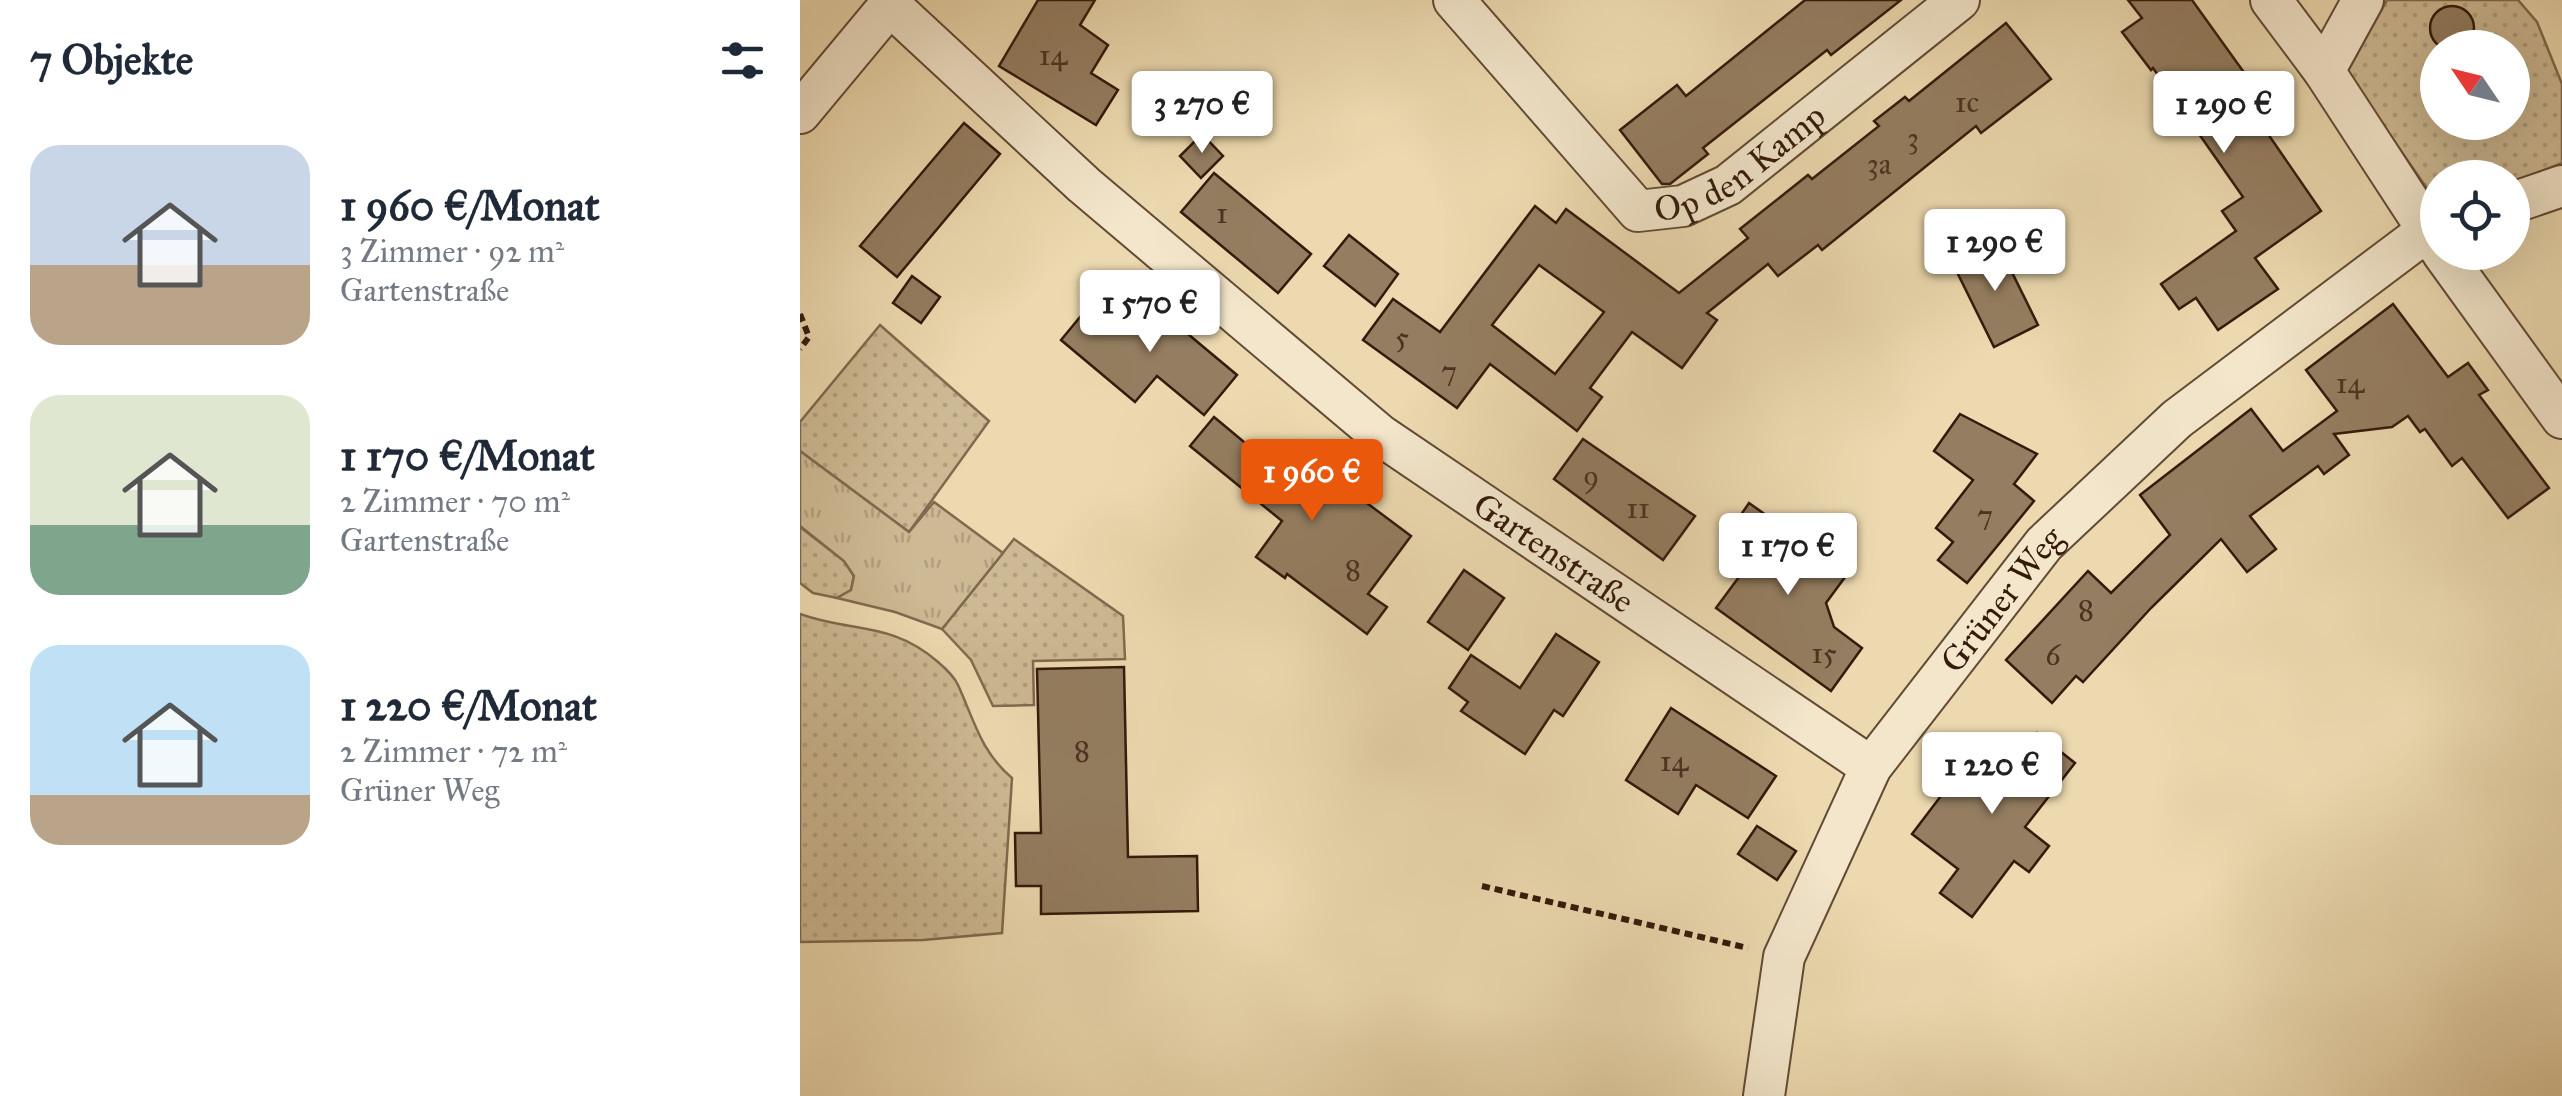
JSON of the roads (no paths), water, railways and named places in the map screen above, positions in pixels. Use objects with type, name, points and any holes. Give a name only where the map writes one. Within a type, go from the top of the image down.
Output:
[{"type":"street","name":"Op den Kamp","points":[[1454,0],[1638,211],[1683,206],[1728,185],[1958,0]]},
{"type":"street","points":[[2271,0],[2324,70],[2420,215]]},
{"type":"street","points":[[2324,70],[2363,0]]},
{"type":"street","points":[[800,113],[892,2]]},
{"type":"street","name":"Gartenstraße","points":[[892,2],[1084,185],[1380,435],[1872,766]]},
{"type":"street","points":[[2530,196],[2562,186]]},
{"type":"street","name":"Grüner Weg","points":[[1764,1096],[1784,957],[1872,766],[2044,544],[2176,419],[2420,250]]},
{"type":"street","points":[[2458,270],[2562,418]]}]
